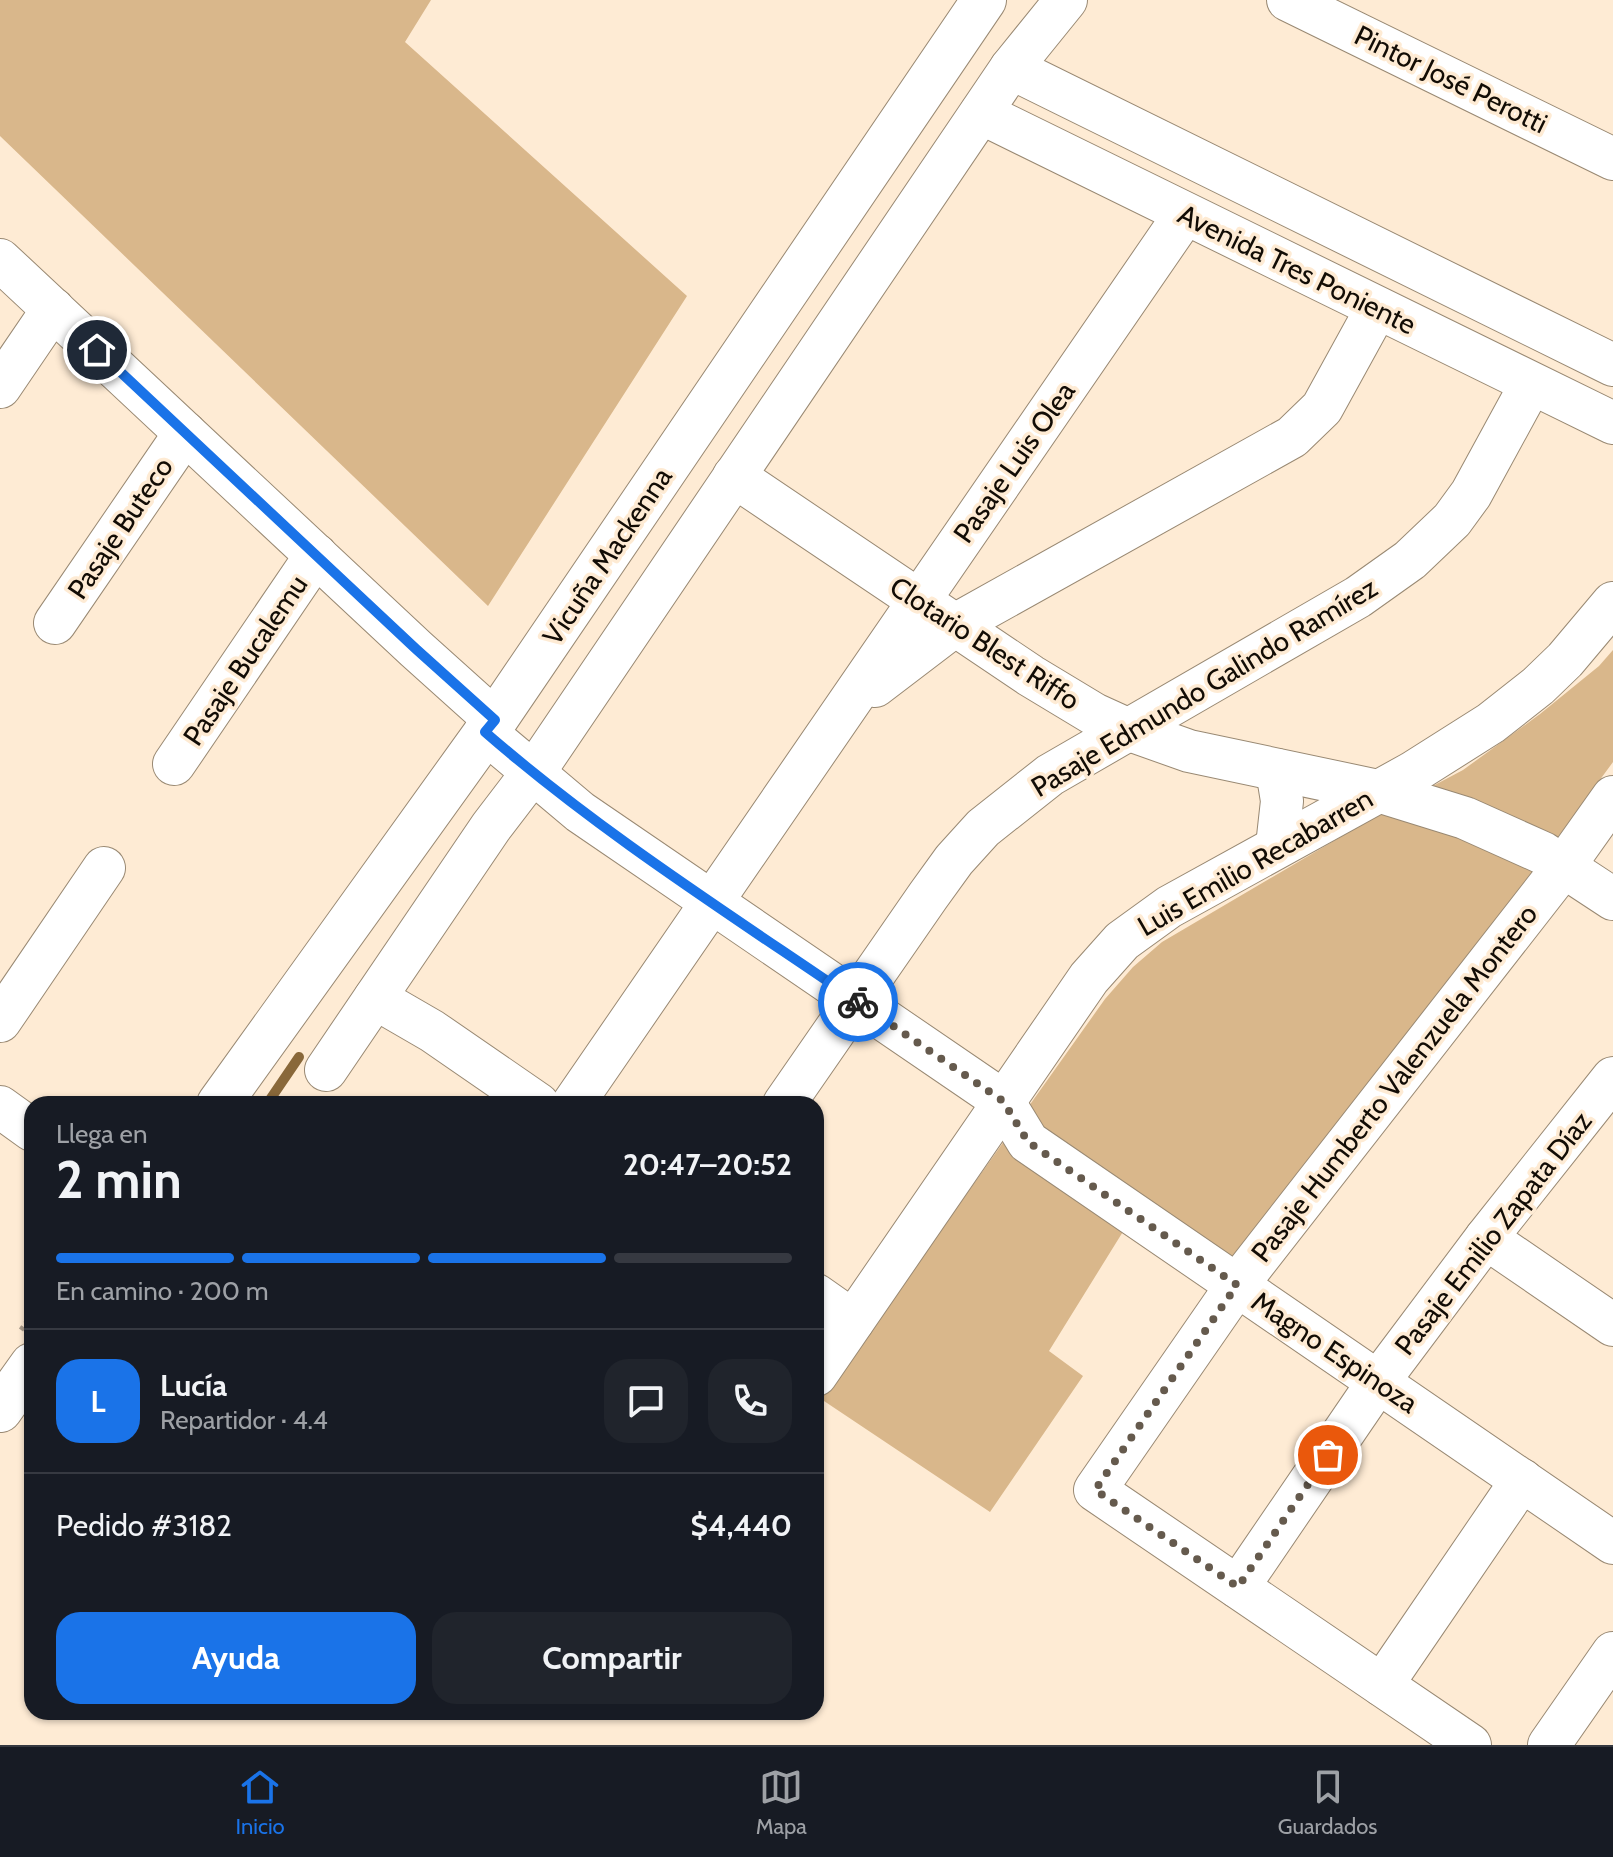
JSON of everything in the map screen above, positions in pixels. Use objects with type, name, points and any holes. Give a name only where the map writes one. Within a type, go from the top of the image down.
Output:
[{"type":"main road","name":"Vicuña Mackenna","points":[[225,1096],[490,726],[984,0]]},
{"type":"main road","points":[[0,1410],[24,1376]]},
{"type":"street","points":[[326,1070],[491,827],[532,773],[1011,68],[1066,0]]},
{"type":"street","name":"Pintor José Perotti","points":[[1288,0],[1613,159]]},
{"type":"street","name":"Avenida Tres Poniente","points":[[1011,68],[1613,365]]},
{"type":"street","name":"Avenida Tres Poniente","points":[[981,113],[1613,423]]},
{"type":"street","name":"Pasaje Luis Olea","points":[[578,1096],[1185,214]]},
{"type":"street","name":"Magno Espinoza","points":[[0,260],[316,555],[490,726],[532,773],[580,812],[1003,1101],[1028,1142],[1613,1543]]},
{"type":"street","name":"Pasaje Luis Olea","points":[[843,711],[955,625],[1292,437],[1322,408],[1377,308]]},
{"type":"street","points":[[0,387],[53,309]]},
{"type":"street","name":"Pasaje Edmundo Galindo Ramírez","points":[[789,1096],[928,896],[954,860],[983,828],[1050,775],[1358,597],[1410,560],[1452,520],[1471,494],[1531,384]]},
{"type":"street","name":"Pasaje Buteco","points":[[55,623],[185,433]]},
{"type":"street","name":"Clotario Blest Riffo","points":[[734,476],[1062,696],[1127,729],[1189,751],[1378,791],[1458,815],[1520,841],[1613,899]]},
{"type":"street","name":"Pasaje Bucalemu","points":[[174,764],[316,555]]},
{"type":"street","name":"Luis Emilio Recabarren","points":[[824,1363],[1089,978],[1122,941],[1169,907],[1378,791],[1491,723],[1565,660],[1613,603]]},
{"type":"street","points":[[1456,745],[1458,815]]},
{"type":"street","points":[[1277,770],[1282,801],[1277,846]]},
{"type":"street","name":"Pasaje Humberto Valenzuela Montero","points":[[1238,1587],[1095,1490],[1237,1285],[1564,866],[1613,797]]},
{"type":"street","points":[[0,1021],[104,868]]},
{"type":"street","points":[[375,998],[432,1031],[526,1096]]},
{"type":"street","name":"Pasaje Emilio Zapata Díaz","points":[[1238,1587],[1378,1382],[1486,1238],[1607,1099]]},
{"type":"street","points":[[0,1107],[24,1124]]},
{"type":"street","points":[[1486,1238],[1613,1325]]},
{"type":"street","points":[[824,1301],[853,1321]]},
{"type":"street","points":[[1382,1685],[1522,1480]]},
{"type":"street","points":[[1238,1587],[1470,1745]]},
{"type":"street","points":[[1549,1745],[1613,1653]]},
{"type":"shaded area","points":[[0,0],[431,0],[405,42],[687,296],[488,606],[0,136]]},
{"type":"shaded area","points":[[1613,650],[1613,762],[1241,1269],[1142,1201],[1049,1351],[1083,1376],[990,1512],[824,1401],[824,1395],[1105,999],[1133,967],[1162,942],[1378,815],[1463,770],[1599,666]]},
{"type":"waterway","points":[[272,1096],[299,1057]]},
{"type":"way so far","points":[[858,1002],[1003,1101],[1028,1142],[1237,1285],[1095,1490],[1238,1587],[1328,1455]]},
{"type":"route","points":[[97,350],[495,720],[485,732],[532,773],[580,812],[858,1002]]}]
